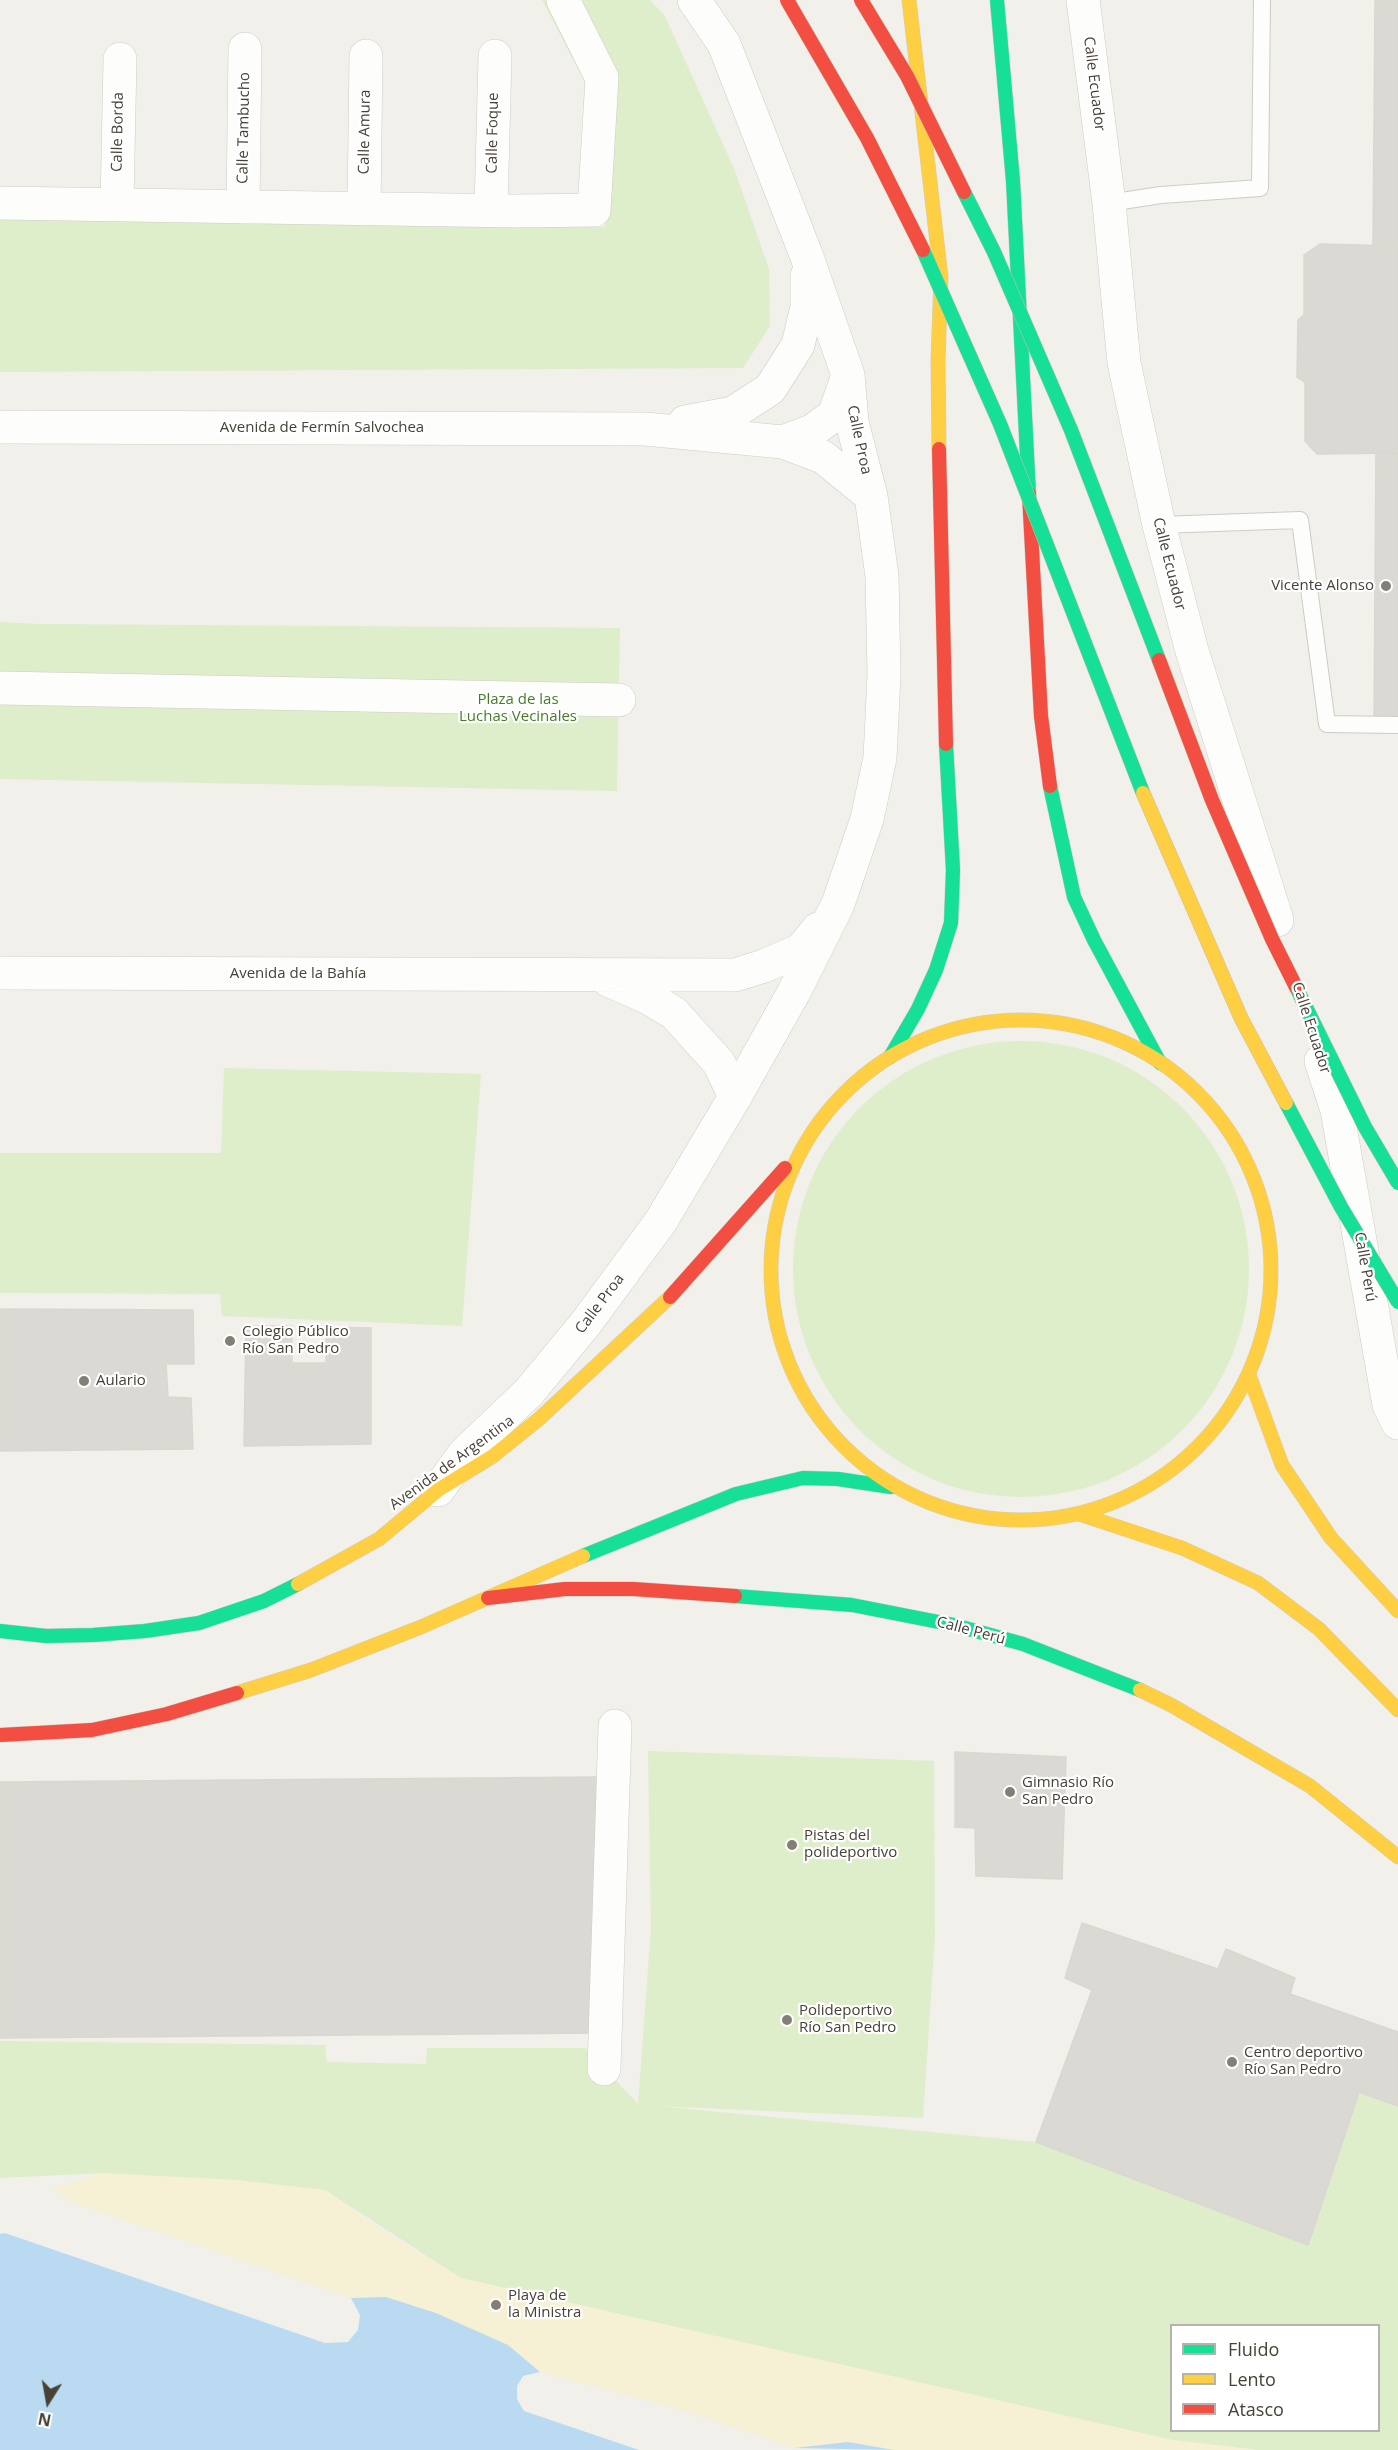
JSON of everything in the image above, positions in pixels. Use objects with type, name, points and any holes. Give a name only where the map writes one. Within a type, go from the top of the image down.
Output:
[{"type":"main road","points":[[787,0],[867,138],[939,286],[1000,424],[1155,824],[1241,1018],[1341,1207],[1398,1302]]},
{"type":"main road","points":[[861,0],[907,76],[994,252],[1071,430],[1212,800],[1267,928],[1365,1127],[1398,1183]]},
{"type":"main road","points":[[890,1057],[918,1009],[936,970],[951,923],[953,870],[947,786],[939,513],[940,277],[909,0]]},
{"type":"main road","points":[[997,0],[1013,181],[1041,716],[1049,783],[1074,897],[1094,940],[1160,1063]]},
{"type":"main road","points":[[1026,1020],[1083,1028],[1110,1036],[1160,1063],[1197,1092],[1228,1129],[1251,1170],[1263,1203],[1270,1237],[1272,1285],[1264,1331],[1249,1375],[1236,1401],[1219,1424],[1180,1464],[1132,1495],[1079,1514],[1048,1519],[1017,1520],[985,1518],[954,1512],[896,1487],[866,1467],[832,1435],[801,1390],[780,1340],[770,1286],[770,1258],[778,1204],[798,1153],[812,1130],[834,1102],[868,1072],[890,1057],[915,1043],[969,1026],[1026,1020]]},
{"type":"main road","name":"Avenida de Argentina","points":[[0,1631],[46,1636],[93,1635],[146,1631],[199,1623],[264,1601],[379,1539],[438,1490],[493,1456],[539,1419],[681,1287],[798,1153]]},
{"type":"main road","points":[[1249,1375],[1281,1465],[1331,1538],[1398,1611]]},
{"type":"main road","points":[[0,1735],[92,1730],[167,1714],[311,1670],[488,1598],[627,1537],[736,1494],[803,1478],[838,1479],[896,1487]]},
{"type":"main road","points":[[1079,1514],[1182,1548],[1258,1583],[1320,1629],[1398,1710]]},
{"type":"main road","name":"Calle Perú","points":[[488,1598],[565,1589],[633,1589],[852,1605],[974,1630],[1023,1644],[1130,1685],[1172,1705],[1310,1786],[1398,1857]]},
{"type":"street","points":[[0,203],[594,210],[602,78],[563,0]]},
{"type":"street","name":"Calle Proa","points":[[438,1490],[464,1454],[529,1392],[586,1323],[661,1221],[794,992],[838,904],[867,819],[880,758],[884,675],[882,576],[871,496],[852,422],[848,375],[807,257],[724,44],[694,0]]},
{"type":"street","name":"Calle Ecuador","points":[[1083,0],[1109,203],[1124,363],[1173,582],[1195,662],[1337,1110]]},
{"type":"street","name":"Calle Tambucho","points":[[243,207],[245,50]]},
{"type":"street","name":"Calle Amura","points":[[364,208],[366,56]]},
{"type":"street","name":"Calle Foque","points":[[491,210],[495,56]]},
{"type":"street","name":"Calle Borda","points":[[117,205],[120,59]]},
{"type":"street","points":[[645,429],[732,413],[770,389],[798,345],[807,307],[807,257]]},
{"type":"street","points":[[783,442],[812,431],[834,415],[848,375]]},
{"type":"street","name":"Avenida de Fermín Salvochea","points":[[0,427],[645,429]]},
{"type":"street","points":[[645,429],[783,442],[823,457],[871,496]]},
{"type":"street","points":[[0,688],[619,700]]},
{"type":"street","name":"Calle Proa","points":[[596,975],[735,975],[801,950],[838,904]]},
{"type":"street","name":"Avenida de la Bahía","points":[[0,973],[596,975]]},
{"type":"street","points":[[596,975],[647,997],[674,1014],[719,1063],[735,1096]]},
{"type":"street","points":[[1337,1110],[1384,1165],[1398,1172]]},
{"type":"street","name":"Calle Perú","points":[[1337,1110],[1389,1406],[1398,1423]]},
{"type":"street","points":[[1378,1343],[1398,1296]]},
{"type":"street","points":[[604,2069],[615,1726]]},
{"type":"lane","points":[[1109,203],[1161,195],[1260,188],[1262,0]]},
{"type":"lane","points":[[1160,525],[1300,520],[1327,724],[1398,726]]},
{"type":"green space","points":[[542,0],[650,0],[665,16],[735,171],[769,269],[770,326],[743,368],[0,372],[0,215],[605,227],[607,125]]},
{"type":"green space","name":"Plaza de las Luchas Vecinales","points":[[0,622],[620,628],[617,791],[0,779]]},
{"type":"green space","points":[[1021,1041],[1066,1045],[1108,1058],[1148,1079],[1183,1107],[1211,1142],[1232,1182],[1245,1224],[1249,1269],[1245,1314],[1232,1356],[1211,1396],[1183,1431],[1148,1459],[1108,1480],[1066,1493],[1021,1497],[976,1493],[934,1480],[894,1459],[859,1431],[831,1396],[810,1356],[797,1314],[793,1269],[797,1224],[810,1182],[831,1142],[859,1107],[894,1079],[934,1058],[976,1045]]},
{"type":"green space","points":[[224,1068],[481,1074],[462,1326],[222,1316],[220,1294],[0,1293],[0,1153],[221,1153]]},
{"type":"green space","points":[[648,1751],[934,1761],[935,1935],[923,2118],[657,2106],[1036,2142],[1308,2245],[1359,2092],[1398,2106],[1398,2450],[1257,2450],[1172,2440],[461,2278],[325,2190],[104,2173],[0,2178],[0,2041],[325,2045],[327,2062],[426,2064],[427,2048],[585,2048],[638,2104],[651,1929]]},
{"type":"sand","name":"Playa de la Ministra","points":[[104,2173],[238,2180],[325,2190],[385,2232],[461,2278],[1172,2440],[1257,2450],[894,2450],[848,2442],[794,2448],[675,2408],[540,2372],[508,2345],[386,2297],[351,2298],[72,2202],[52,2188]]},
{"type":"water","points":[[5,2233],[325,2343],[348,2342],[358,2330],[360,2315],[351,2298],[386,2297],[436,2313],[508,2345],[540,2372],[523,2376],[517,2386],[517,2399],[524,2411],[639,2450],[0,2450],[0,2234]]},
{"type":"water","points":[[848,2442],[894,2450],[794,2448]]},
{"type":"building","points":[[1375,0],[1398,0],[1398,246],[1373,246]]},
{"type":"building","points":[[1320,244],[1398,246],[1398,453],[1317,454],[1305,441],[1305,382],[1297,377],[1298,320],[1304,315],[1304,255]]},
{"type":"building","name":"Vicente Alonso","points":[[1376,452],[1398,453],[1398,719],[1374,719]]},
{"type":"building","name":"Aulario","points":[[0,1309],[193,1310],[194,1364],[166,1364],[168,1397],[191,1398],[193,1449],[0,1451]]},
{"type":"building","points":[[246,1326],[292,1326],[292,1363],[326,1363],[326,1327],[371,1328],[371,1444],[244,1446]]},
{"type":"building","name":"Gimnasio Río San Pedro","points":[[955,1752],[1066,1757],[1062,1879],[976,1876],[975,1828],[955,1827]]},
{"type":"building","points":[[599,1777],[599,2033],[0,2038],[0,1782]]},
{"type":"building","name":"Centro deportivo Río San Pedro","points":[[1082,1923],[1218,1969],[1226,1949],[1295,1978],[1290,1994],[1398,2032],[1398,2106],[1359,2092],[1308,2245],[1036,2142],[1092,1990],[1065,1978]]},
{"type":"traffic: fast","points":[[997,0],[1013,181],[1029,494]]},
{"type":"traffic: fast","points":[[964,192],[994,252],[1071,430],[1159,660]]},
{"type":"traffic: fast","points":[[923,250],[1000,424],[1143,793]]},
{"type":"traffic: fast","points":[[890,1057],[918,1009],[936,970],[951,923],[953,870],[946,744]]},
{"type":"traffic: fast","points":[[1050,786],[1074,897],[1094,940],[1160,1063]]},
{"type":"traffic: fast","points":[[1296,987],[1365,1127],[1398,1183]]},
{"type":"traffic: fast","points":[[1286,1103],[1341,1207],[1398,1302]]},
{"type":"traffic: fast","points":[[583,1556],[736,1494],[803,1478],[838,1479],[891,1487]]},
{"type":"traffic: fast","points":[[0,1631],[46,1636],[93,1635],[145,1631],[199,1623],[264,1601],[298,1584]]},
{"type":"traffic: fast","points":[[735,1596],[852,1605],[954,1625],[1023,1644],[1140,1690]]},
{"type":"traffic: slow","points":[[909,0],[941,277],[938,360],[939,449]]},
{"type":"traffic: slow","points":[[1143,793],[1241,1018],[1286,1103]]},
{"type":"traffic: slow","points":[[1021,1020],[1070,1024],[1117,1039],[1160,1062],[1198,1093],[1229,1131],[1252,1174],[1267,1221],[1271,1270],[1267,1319],[1252,1366],[1229,1409],[1198,1447],[1160,1478],[1117,1501],[1070,1516],[1021,1520],[972,1516],[925,1501],[882,1478],[844,1447],[813,1409],[790,1366],[775,1319],[771,1270],[775,1221],[790,1174],[813,1131],[844,1093],[882,1062],[925,1039],[972,1024],[1021,1020]]},
{"type":"traffic: slow","points":[[298,1584],[379,1539],[438,1490],[493,1456],[539,1419],[670,1297]]},
{"type":"traffic: slow","points":[[1249,1375],[1282,1465],[1331,1538],[1398,1611]]},
{"type":"traffic: slow","points":[[1079,1514],[1182,1548],[1258,1583],[1319,1629],[1398,1710]]},
{"type":"traffic: slow","points":[[237,1693],[311,1670],[421,1627],[583,1556]]},
{"type":"traffic: slow","points":[[1140,1690],[1171,1705],[1310,1786],[1398,1857]]},
{"type":"traffic: jam","points":[[787,0],[867,138],[923,250]]},
{"type":"traffic: jam","points":[[861,0],[907,76],[964,192]]},
{"type":"traffic: jam","points":[[939,449],[946,744]]},
{"type":"traffic: jam","points":[[1029,494],[1041,716],[1050,786]]},
{"type":"traffic: jam","points":[[1159,660],[1212,800],[1272,939],[1296,987]]},
{"type":"traffic: jam","points":[[670,1297],[785,1168]]},
{"type":"traffic: jam","points":[[488,1598],[565,1589],[633,1589],[735,1596]]},
{"type":"traffic: jam","points":[[0,1735],[92,1730],[167,1714],[237,1693]]},
{"type":"place","name":"Vicente Alonso","points":[[1386,586]]},
{"type":"place","name":"Colegio Público Río San Pedro","points":[[230,1341]]},
{"type":"place","name":"Aulario","points":[[84,1381]]},
{"type":"place","name":"Gimnasio Río San Pedro","points":[[1010,1792]]},
{"type":"place","name":"Pistas del polideportivo","points":[[792,1845]]},
{"type":"place","name":"Polideportivo Río San Pedro","points":[[787,2020]]},
{"type":"place","name":"Centro deportivo Río San Pedro","points":[[1232,2062]]},
{"type":"place","name":"Playa de la Ministra","points":[[496,2305]]}]
